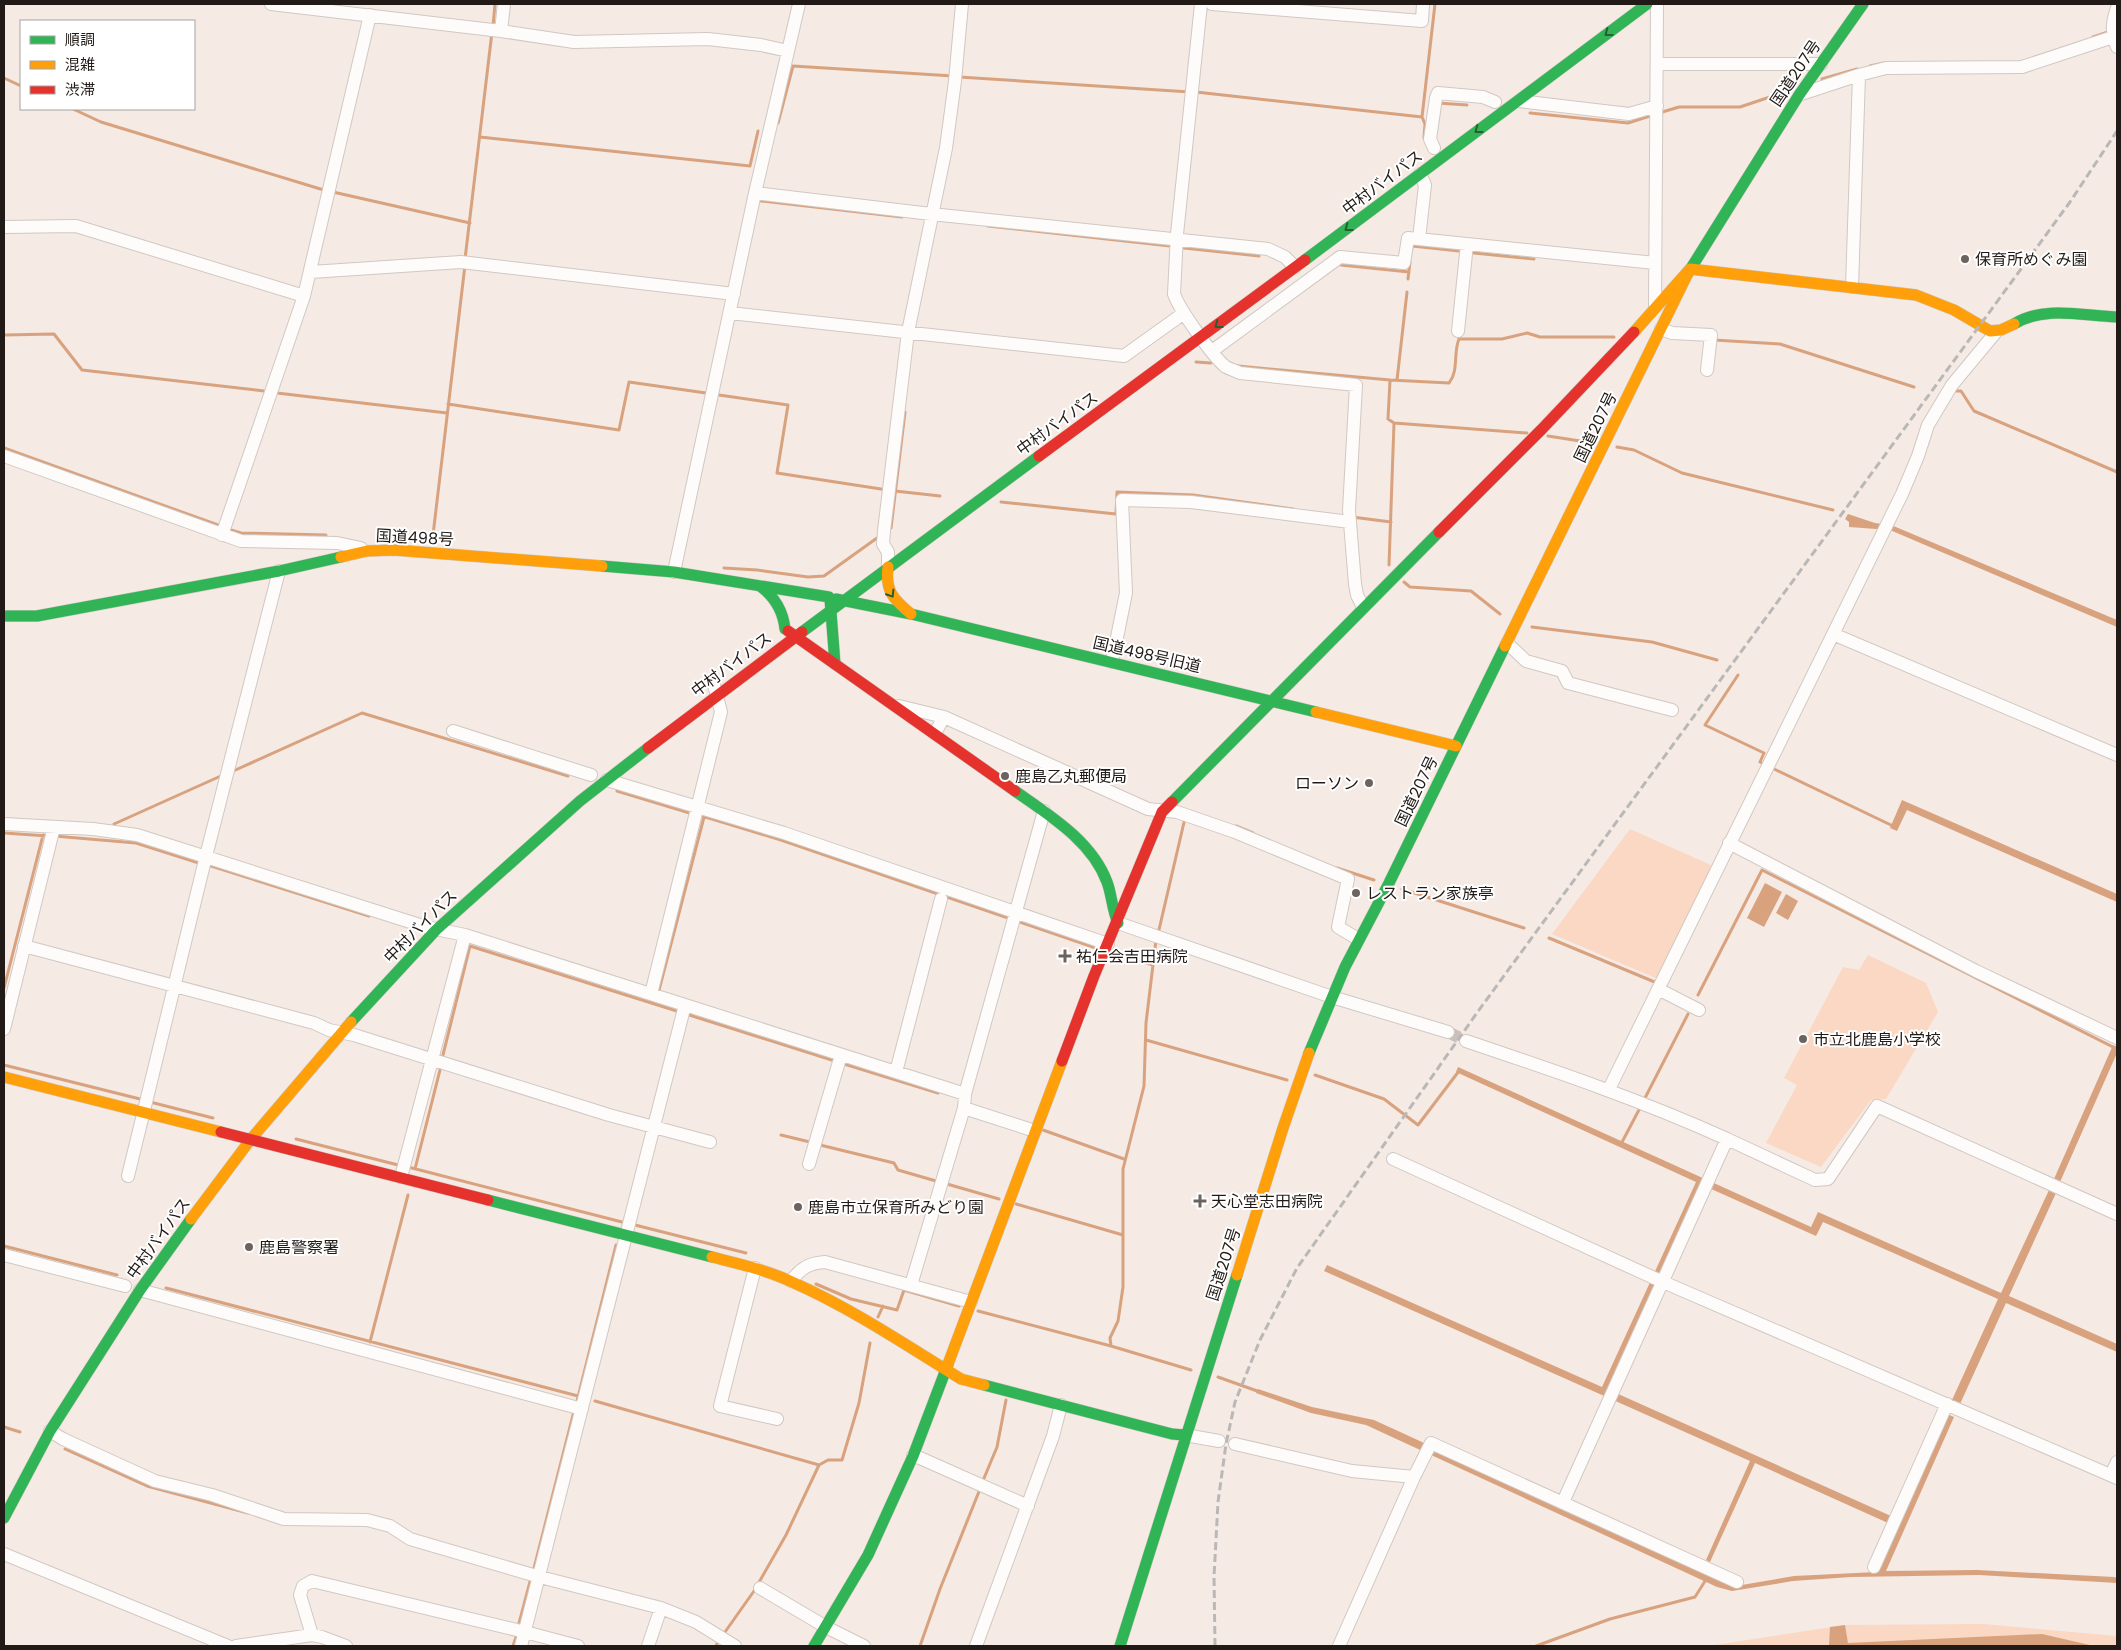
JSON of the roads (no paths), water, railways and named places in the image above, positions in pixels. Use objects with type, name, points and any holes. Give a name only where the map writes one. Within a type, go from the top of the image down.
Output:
[{"type":"main road","name":"中村バイパス","points":[[4,1518],[50,1431],[140,1290],[196,1212],[251,1139],[431,928],[607,780],[718,694],[1202,337],[1647,4]]},
{"type":"main road","name":"国道207号","points":[[1120,1646],[1185,1435],[1286,1122],[1307,1060],[1358,939],[1389,883],[1690,269],[1799,95],[1863,4]]},
{"type":"main road","points":[[814,1646],[868,1556],[913,1456],[1035,1131],[1162,812],[1363,607],[1542,429],[1612,356],[1690,269],[1916,295],[1934,299],[1956,309],[1990,331],[1996,332],[2031,315],[2050,312],[2117,317]]},
{"type":"main road","points":[[874,563],[892,549]]},
{"type":"main road","name":"国道498号","points":[[4,616],[36,616],[280,571],[367,551],[410,551],[674,572],[829,596]]},
{"type":"main road","points":[[888,567],[887,587],[892,597],[911,614]]},
{"type":"main road","points":[[814,607],[844,585]]},
{"type":"main road","points":[[760,586],[776,599],[781,609],[785,629],[934,733],[968,760],[1044,811],[1077,838],[1091,853],[1107,881],[1113,912],[1118,923]]},
{"type":"main road","points":[[829,596],[832,609],[835,664]]},
{"type":"main road","name":"国道498号旧道","points":[[829,596],[843,601],[911,614],[1271,700],[1456,746]]},
{"type":"main road","name":"中村バイパス","points":[[325,1034],[511,847]]},
{"type":"main road","points":[[1107,881],[1131,887]]},
{"type":"main road","points":[[236,1139],[303,1060]]},
{"type":"main road","points":[[4,1077],[146,1105],[236,1139],[251,1139],[402,1170],[627,1235],[755,1268],[791,1281],[857,1315],[961,1379],[1172,1434],[1185,1435]]},
{"type":"street","points":[[271,4],[486,29],[574,42],[708,39],[734,41],[788,51]]},
{"type":"street","points":[[501,31],[504,4]]},
{"type":"street","points":[[674,572],[755,193],[799,4]]},
{"type":"street","points":[[888,567],[892,549],[883,544],[884,531],[912,332],[931,218],[946,148],[956,76],[962,4]]},
{"type":"street","points":[[1201,4],[1177,234],[1174,294],[1177,303],[1184,313],[1226,367],[1240,373],[1356,385],[1349,516],[1355,584],[1357,595],[1363,607]]},
{"type":"street","points":[[1212,4],[1422,21],[1424,4]]},
{"type":"street","points":[[1655,306],[1657,4]]},
{"type":"street","points":[[1799,95],[1886,68],[2022,67],[2114,36],[2117,8]]},
{"type":"street","points":[[222,535],[311,272],[370,15]]},
{"type":"street","points":[[1658,64],[1821,64]]},
{"type":"street","points":[[1852,287],[1859,75]]},
{"type":"street","points":[[1434,148],[1430,139],[1438,93],[1483,97],[1495,102]]},
{"type":"street","points":[[1516,101],[1629,114],[1657,111]]},
{"type":"street","points":[[1420,174],[1425,185],[1420,240]]},
{"type":"street","points":[[755,193],[931,218],[1268,249],[1285,257],[1296,267]]},
{"type":"street","points":[[4,227],[76,226],[304,296]]},
{"type":"street","points":[[1212,351],[1340,257],[1404,264],[1408,238],[1655,263]]},
{"type":"street","points":[[1458,331],[1467,244]]},
{"type":"street","points":[[1324,245],[1336,260]]},
{"type":"street","points":[[311,272],[464,263],[734,294]]},
{"type":"street","points":[[730,313],[1124,356],[1184,313]]},
{"type":"street","points":[[1661,329],[1672,333],[1711,335],[1707,370]]},
{"type":"street","points":[[1609,1089],[1885,527],[1918,456],[1928,425],[1952,385],[1996,332]]},
{"type":"street","points":[[4,456],[241,541],[337,544],[356,546],[367,551]]},
{"type":"street","points":[[1112,662],[1126,593],[1122,500],[1191,502],[1349,516]]},
{"type":"street","points":[[128,1176],[206,856],[280,571]]},
{"type":"street","points":[[1833,634],[2117,755]]},
{"type":"street","points":[[1507,643],[1526,661],[1562,671],[1568,683],[1672,710]]},
{"type":"street","points":[[651,994],[721,712],[718,694],[713,681]]},
{"type":"street","points":[[894,705],[944,717],[1148,809],[1185,816],[1235,832],[1348,879],[1338,927],[1358,939]]},
{"type":"street","points":[[934,733],[944,717]]},
{"type":"street","points":[[453,731],[591,775]]},
{"type":"street","points":[[607,780],[784,833],[1014,917],[1108,944]]},
{"type":"street","points":[[911,1285],[964,1108],[964,1094],[1044,811]]},
{"type":"street","points":[[4,824],[137,835],[431,928],[465,935],[651,994],[684,1012],[841,1055],[964,1094]]},
{"type":"street","points":[[4,1029],[54,827]]},
{"type":"street","points":[[1729,843],[1976,971],[2117,1038]]},
{"type":"street","points":[[896,1072],[941,899]]},
{"type":"street","points":[[1118,923],[1332,997],[1448,1032]]},
{"type":"street","points":[[402,1170],[465,935]]},
{"type":"street","points":[[24,946],[314,1023],[325,1034],[342,1032],[609,1115],[710,1142]]},
{"type":"street","points":[[1660,985],[1699,1010]]},
{"type":"street","points":[[521,1646],[540,1577],[576,1407],[627,1235],[684,1012]]},
{"type":"street","points":[[1466,1041],[1609,1089],[1727,1139],[1815,1180],[1828,1179],[1877,1106],[2117,1214]]},
{"type":"street","points":[[810,1164],[841,1055]]},
{"type":"street","points":[[964,1108],[1035,1131]]},
{"type":"street","points":[[1563,1502],[1727,1139]]},
{"type":"street","points":[[1393,1159],[1649,1276],[2114,1477],[2117,1462]]},
{"type":"street","points":[[4,1255],[125,1287]]},
{"type":"street","points":[[791,1281],[800,1269],[815,1263],[826,1262],[971,1302]]},
{"type":"street","points":[[755,1268],[720,1406],[777,1419]]},
{"type":"street","points":[[140,1290],[576,1407]]},
{"type":"street","points":[[1874,1567],[1947,1404]]},
{"type":"street","points":[[976,1646],[1053,1436],[1061,1405]]},
{"type":"street","points":[[50,1431],[155,1481],[212,1495],[284,1519],[368,1520],[390,1526],[410,1539],[540,1577],[661,1608],[696,1622],[735,1646]]},
{"type":"street","points":[[1185,1435],[1219,1441]]},
{"type":"street","points":[[1339,1646],[1431,1442],[1737,1582]]},
{"type":"street","points":[[1235,1444],[1352,1471],[1414,1477]]},
{"type":"street","points":[[913,1456],[1028,1506]]},
{"type":"street","points":[[4,1554],[228,1646]]},
{"type":"street","points":[[312,1636],[300,1595],[303,1586],[312,1581],[512,1628],[578,1646]]},
{"type":"street","points":[[760,1588],[826,1628],[864,1646]]},
{"type":"street","points":[[648,1646],[661,1608]]},
{"type":"street","points":[[236,1646],[312,1636],[322,1637],[344,1646]]},
{"type":"waterway","points":[[493,26],[495,4]]},
{"type":"waterway","points":[[1196,92],[1422,117],[1435,4]]},
{"type":"waterway","points":[[2093,37],[2111,31]]},
{"type":"waterway","points":[[465,259],[492,32]]},
{"type":"waterway","points":[[1870,66],[1884,63]]},
{"type":"waterway","points":[[778,123],[793,66],[953,76]]},
{"type":"waterway","points":[[1822,79],[1857,69]]},
{"type":"waterway","points":[[959,77],[1190,92]]},
{"type":"waterway","points":[[4,78],[20,86]]},
{"type":"waterway","points":[[1659,113],[1679,107],[1740,107],[1791,90]]},
{"type":"waterway","points":[[1438,103],[1467,105]]},
{"type":"waterway","points":[[75,110],[101,122],[327,191]]},
{"type":"waterway","points":[[1530,113],[1628,123],[1653,115]]},
{"type":"waterway","points":[[1422,117],[1425,124],[1424,138]]},
{"type":"waterway","points":[[480,137],[750,166],[758,131]]},
{"type":"waterway","points":[[333,192],[470,223]]},
{"type":"waterway","points":[[761,201],[902,217]]},
{"type":"waterway","points":[[988,226],[1170,246]]},
{"type":"waterway","points":[[1412,248],[1412,246],[1459,251]]},
{"type":"waterway","points":[[1184,248],[1259,256]]},
{"type":"waterway","points":[[1474,253],[1534,259]]},
{"type":"waterway","points":[[1408,279],[1410,262]]},
{"type":"waterway","points":[[433,535],[465,265]]},
{"type":"waterway","points":[[1341,265],[1409,272]]},
{"type":"waterway","points":[[1397,380],[1407,292]]},
{"type":"waterway","points":[[1238,366],[1390,380],[1449,383],[1454,373],[1459,339],[1502,339],[1527,333],[1540,337],[1614,337]]},
{"type":"waterway","points":[[4,335],[54,334],[82,370],[264,391]]},
{"type":"waterway","points":[[1714,340],[1780,344],[1914,387]]},
{"type":"waterway","points":[[1196,362],[1211,363]]},
{"type":"waterway","points":[[1390,380],[1388,419],[1394,423],[1527,433]]},
{"type":"waterway","points":[[448,404],[619,430],[629,382],[706,393]]},
{"type":"waterway","points":[[1956,391],[1961,391],[1974,411],[2117,472]]},
{"type":"waterway","points":[[277,393],[447,413]]},
{"type":"waterway","points":[[719,395],[788,405],[777,473],[881,489]]},
{"type":"waterway","points":[[891,528],[905,412]]},
{"type":"waterway","points":[[1389,565],[1394,423]]},
{"type":"waterway","points":[[1548,436],[1593,443]]},
{"type":"waterway","points":[[1617,447],[1634,450],[1682,473],[1833,510]]},
{"type":"waterway","points":[[4,448],[218,525]]},
{"type":"waterway","points":[[895,491],[940,496]]},
{"type":"waterway","points":[[1001,502],[1116,514],[1117,492],[1193,495],[1293,509]]},
{"type":"waterway","points":[[1352,517],[1391,522]]},
{"type":"waterway","points":[[231,530],[241,533],[326,535]]},
{"type":"waterway","points":[[724,568],[757,570],[808,577],[824,576],[877,538]]},
{"type":"waterway","points":[[1404,582],[1410,587],[1471,591],[1500,614]]},
{"type":"waterway","points":[[1532,627],[1652,642],[1717,660]]},
{"type":"waterway","points":[[1738,675],[1705,725],[1764,753],[1760,762],[1766,765]]},
{"type":"waterway","points":[[231,772],[362,713],[568,776]]},
{"type":"waterway","points":[[1772,768],[1893,826]]},
{"type":"waterway","points":[[114,824],[223,775]]},
{"type":"waterway","points":[[617,791],[693,814]]},
{"type":"waterway","points":[[699,815],[781,840],[1011,919]]},
{"type":"waterway","points":[[659,990],[704,817]]},
{"type":"waterway","points":[[1158,934],[1185,818]]},
{"type":"waterway","points":[[1236,826],[1253,833]]},
{"type":"waterway","points":[[4,833],[48,836]]},
{"type":"waterway","points":[[4,988],[43,835]]},
{"type":"waterway","points":[[54,836],[136,843],[202,864]]},
{"type":"waterway","points":[[208,865],[369,916]]},
{"type":"waterway","points":[[1337,868],[1374,880]]},
{"type":"waterway","points":[[1698,995],[1762,870],[2115,1048]]},
{"type":"waterway","points":[[1402,889],[1524,928]]},
{"type":"waterway","points":[[1017,921],[1096,948]]},
{"type":"waterway","points":[[1549,938],[1657,983]]},
{"type":"waterway","points":[[1111,1346],[1110,1338],[1118,1321],[1123,1287],[1123,1169],[1144,1086],[1146,1023],[1156,940]]},
{"type":"waterway","points":[[442,1059],[470,946],[680,1012]]},
{"type":"waterway","points":[[1113,953],[1153,965]]},
{"type":"waterway","points":[[686,1014],[835,1061]]},
{"type":"waterway","points":[[1644,1100],[1688,1014]]},
{"type":"waterway","points":[[1146,1040],[1287,1080]]},
{"type":"waterway","points":[[841,1063],[938,1093]]},
{"type":"waterway","points":[[4,1065],[144,1100]]},
{"type":"waterway","points":[[415,1169],[441,1066]]},
{"type":"waterway","points":[[1315,1075],[1384,1099],[1418,1125],[1459,1071]]},
{"type":"waterway","points":[[150,1102],[213,1118]]},
{"type":"waterway","points":[[1621,1144],[1641,1106]]},
{"type":"waterway","points":[[1043,1130],[1124,1159]]},
{"type":"waterway","points":[[781,1135],[810,1142]]},
{"type":"waterway","points":[[296,1139],[402,1166]]},
{"type":"waterway","points":[[820,1145],[894,1163],[898,1170],[936,1181]]},
{"type":"waterway","points":[[408,1167],[622,1222]]},
{"type":"waterway","points":[[947,1184],[999,1199]]},
{"type":"waterway","points":[[370,1342],[408,1195]]},
{"type":"waterway","points":[[1016,1204],[1123,1235]]},
{"type":"waterway","points":[[635,1225],[746,1253]]},
{"type":"waterway","points":[[576,1405],[616,1245]]},
{"type":"waterway","points":[[4,1246],[117,1275]]},
{"type":"waterway","points":[[816,1284],[851,1299],[897,1310],[904,1290],[959,1306]]},
{"type":"waterway","points":[[166,1288],[578,1396]]},
{"type":"waterway","points":[[878,1317],[883,1306]]},
{"type":"waterway","points":[[978,1311],[1111,1346],[1191,1370]]},
{"type":"waterway","points":[[725,1632],[754,1591],[786,1535],[819,1465],[828,1460],[842,1460],[859,1403],[870,1343]]},
{"type":"waterway","points":[[1218,1377],[1260,1392]]},
{"type":"waterway","points":[[982,1483],[997,1447],[1006,1400]]},
{"type":"waterway","points":[[595,1401],[819,1465]]},
{"type":"waterway","points":[[533,1572],[574,1411]]},
{"type":"waterway","points":[[4,1427],[20,1432]]},
{"type":"waterway","points":[[65,1449],[147,1486],[248,1513]]},
{"type":"waterway","points":[[920,1646],[940,1589],[980,1489]]},
{"type":"waterway","points":[[518,1627],[531,1578]]},
{"type":"waterway","points":[[1536,1646],[1610,1619],[1695,1597],[1707,1578]]},
{"type":"waterway","points":[[513,1646],[517,1634]]},
{"type":"tunnel","points":[[1448,1032],[1466,1041]]},
{"type":"railway","points":[[1215,1646],[1214,1577],[1218,1502],[1226,1444],[1235,1402],[1260,1340],[1297,1268],[1479,1010],[2070,202],[2117,131]]},
{"type":"place","name":"保育所めぐみ園","points":[[1965,259]]},
{"type":"place","name":"鹿島乙丸郵便局","points":[[1005,776]]},
{"type":"place","name":"ローソン","points":[[1369,783]]},
{"type":"place","name":"レストラン家族亭","points":[[1356,893]]},
{"type":"place","name":"祐仁会吉田病院","points":[[1065,956]]},
{"type":"place","name":"市立北鹿島小学校","points":[[1803,1039]]},
{"type":"place","name":"天心堂志田病院","points":[[1200,1201]]},
{"type":"place","name":"鹿島市立保育所みどり園","points":[[798,1207]]},
{"type":"place","name":"鹿島警察署","points":[[249,1247]]}]
